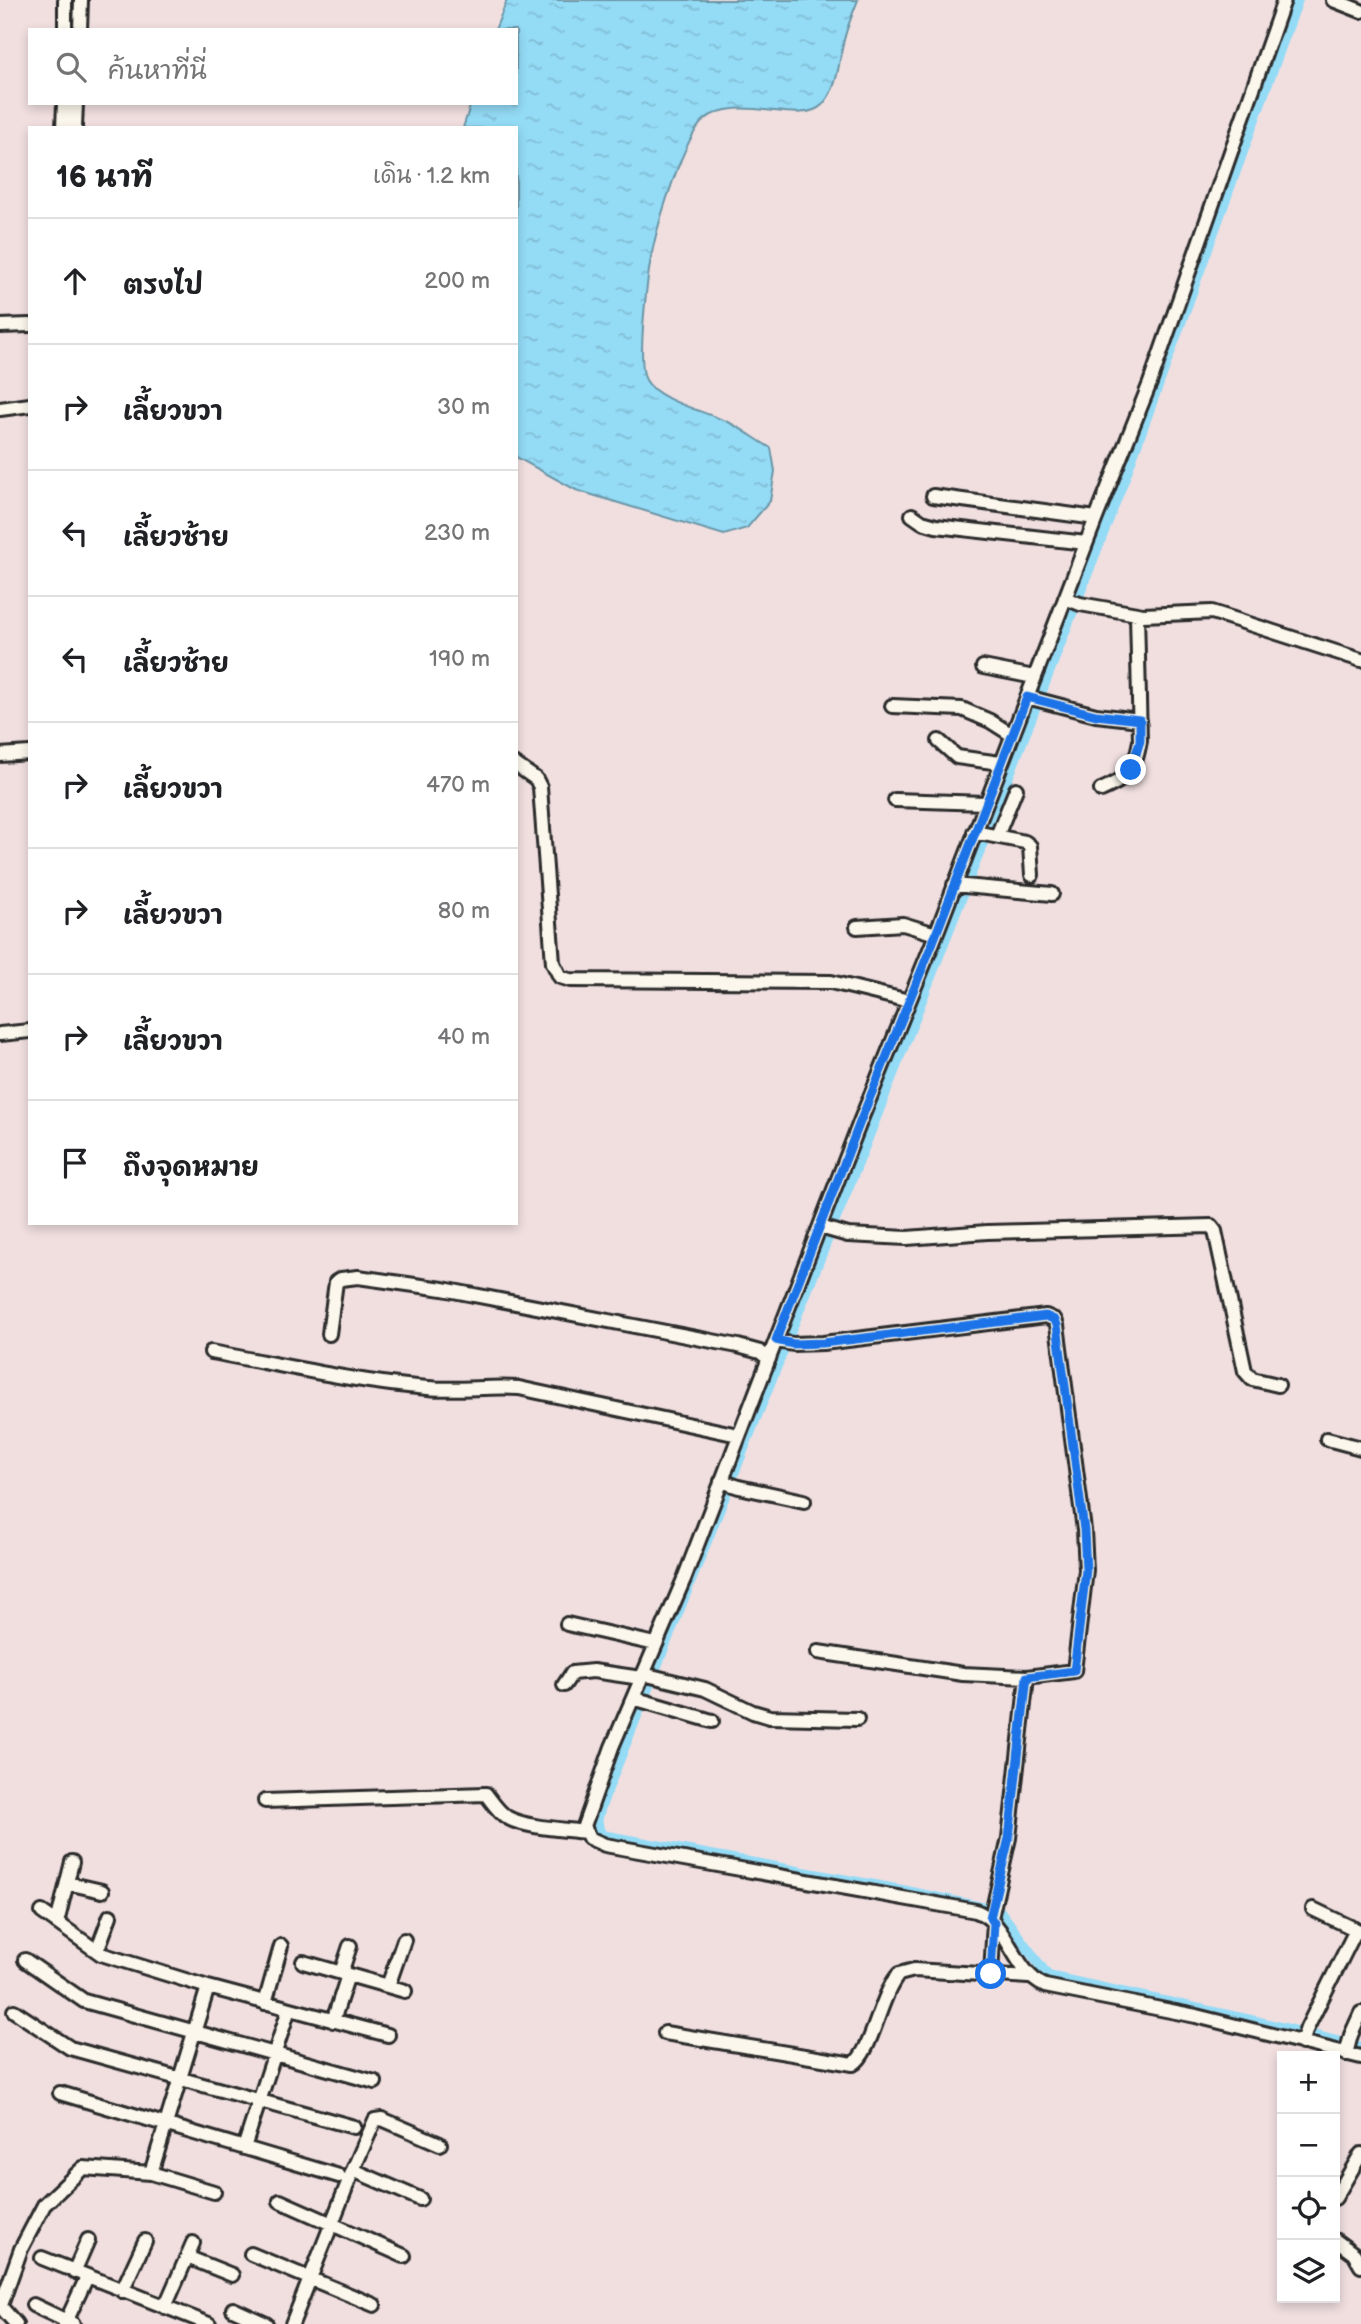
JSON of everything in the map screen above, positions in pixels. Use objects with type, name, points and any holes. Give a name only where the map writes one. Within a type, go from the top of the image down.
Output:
[{"type":"street","points":[[65,0],[65,28]]},
{"type":"street","points":[[80,28],[81,0]]},
{"type":"street","points":[[585,1832],[585,1818],[633,1698],[647,1676],[655,1644],[728,1484],[738,1435],[769,1359],[783,1342],[827,1229],[909,1001],[1000,763],[1012,735],[1035,699],[1034,677],[1072,601],[1086,543],[1150,383],[1284,0]]},
{"type":"street","points":[[1332,0],[1361,11]]},
{"type":"street","points":[[64,105],[64,126]]},
{"type":"street","points":[[75,126],[76,105]]},
{"type":"street","points":[[0,326],[28,325]]},
{"type":"street","points":[[0,409],[28,405]]},
{"type":"street","points":[[933,496],[1096,518]]},
{"type":"street","points":[[912,515],[936,526],[1086,543]]},
{"type":"street","points":[[1072,601],[1137,614],[1212,612],[1361,660]]},
{"type":"street","points":[[1101,790],[1123,780],[1131,770],[1140,741],[1137,614]]},
{"type":"street","points":[[983,667],[1034,677]]},
{"type":"street","points":[[1035,699],[1096,715],[1140,720]]},
{"type":"street","points":[[892,706],[962,709],[990,721],[1012,735]]},
{"type":"street","points":[[939,740],[957,757],[1000,763]]},
{"type":"street","points":[[0,755],[28,753]]},
{"type":"street","points":[[518,766],[536,779],[540,787],[554,963],[560,977],[570,980],[831,982],[909,1001]]},
{"type":"street","points":[[997,836],[1016,789]]},
{"type":"street","points":[[895,800],[985,803]]},
{"type":"street","points":[[974,832],[1017,839],[1030,846],[1032,875]]},
{"type":"street","points":[[954,885],[1052,894]]},
{"type":"street","points":[[857,927],[903,924],[936,934]]},
{"type":"street","points":[[0,1034],[28,1031]]},
{"type":"street","points":[[827,1229],[848,1235],[907,1238],[987,1232],[1211,1226],[1215,1231],[1245,1371],[1252,1379],[1278,1385]]},
{"type":"street","points":[[329,1334],[336,1283],[341,1279],[358,1277],[443,1289],[738,1346],[760,1352],[769,1359]]},
{"type":"street","points":[[783,1342],[823,1343],[1046,1316],[1055,1320],[1084,1530],[1086,1570],[1074,1671],[1027,1677],[963,1674],[818,1652]]},
{"type":"street","points":[[211,1352],[321,1373],[427,1388],[519,1388],[738,1435]]},
{"type":"street","points":[[1327,1439],[1361,1448]]},
{"type":"street","points":[[728,1484],[804,1502]]},
{"type":"street","points":[[567,1624],[655,1644]]},
{"type":"street","points":[[564,1685],[572,1674],[583,1671],[647,1676],[705,1689],[753,1713],[770,1717],[857,1719]]},
{"type":"street","points":[[991,1974],[993,1912],[1009,1838],[1027,1677]]},
{"type":"street","points":[[633,1698],[712,1721]]},
{"type":"street","points":[[265,1801],[486,1794],[508,1818],[523,1823],[585,1832],[595,1842],[605,1845],[993,1912]]},
{"type":"street","points":[[57,1923],[72,1862]]},
{"type":"street","points":[[67,1882],[102,1891]]},
{"type":"street","points":[[1304,2036],[1358,1931],[1313,1909]]},
{"type":"street","points":[[42,1912],[97,1951],[208,1987],[388,2035]]},
{"type":"street","points":[[993,1912],[1029,1977]]},
{"type":"street","points":[[97,1951],[110,1916]]},
{"type":"street","points":[[388,1986],[404,1940]]},
{"type":"street","points":[[265,2003],[281,1946]]},
{"type":"street","points":[[333,2021],[350,1946]]},
{"type":"street","points":[[25,1960],[84,2001],[375,2082]]},
{"type":"street","points":[[303,1962],[405,1991]]},
{"type":"street","points":[[665,2033],[853,2064],[863,2053],[886,1994],[899,1974],[914,1970],[1029,1977],[1045,1986],[1063,1991],[1349,2045],[1361,2057]]},
{"type":"street","points":[[151,2173],[208,1987]]},
{"type":"street","points":[[244,2148],[289,2009]]},
{"type":"street","points":[[14,2011],[70,2048],[354,2127]]},
{"type":"street","points":[[1349,2045],[1361,2013]]},
{"type":"street","points":[[60,2093],[339,2176]]},
{"type":"street","points":[[292,2324],[375,2120],[382,2119],[440,2144]]},
{"type":"street","points":[[1340,2190],[1361,2154]]},
{"type":"street","points":[[16,2324],[0,2308],[21,2249],[44,2205],[83,2168],[151,2173],[214,2192]]},
{"type":"street","points":[[353,2170],[420,2199]]},
{"type":"street","points":[[281,2201],[404,2256]]},
{"type":"street","points":[[74,2272],[88,2240]]},
{"type":"street","points":[[122,2291],[145,2241]]},
{"type":"street","points":[[165,2307],[193,2243]]},
{"type":"street","points":[[1340,2244],[1361,2266]]},
{"type":"street","points":[[251,2254],[374,2305]]},
{"type":"street","points":[[187,2257],[232,2275]]},
{"type":"street","points":[[42,2258],[208,2324]]},
{"type":"street","points":[[33,2305],[68,2323],[88,2277]]},
{"type":"street","points":[[233,2309],[266,2324]]},
{"type":"water","points":[[507,0],[858,0],[845,35],[835,83],[822,105],[812,111],[799,113],[733,109],[718,112],[704,120],[696,129],[673,180],[653,248],[643,336],[643,370],[646,380],[672,400],[730,423],[771,448],[775,471],[770,501],[747,528],[724,535],[576,490],[518,458],[518,126],[464,126],[470,105],[518,105],[518,28],[496,28]]},
{"type":"waterway","points":[[1298,0],[1124,480],[871,1131],[599,1811],[598,1820],[602,1835],[902,1890],[1000,1911],[1048,1976],[1361,2047]]},
{"type":"route","points":[[991,1974],[994,1922],[990,1918],[1009,1838],[1027,1677],[1074,1671],[1083,1610],[1086,1570],[1084,1530],[1057,1325],[1055,1320],[1046,1316],[823,1343],[793,1344],[776,1340],[1027,697],[1096,715],[1140,720],[1137,758],[1131,770]]}]
